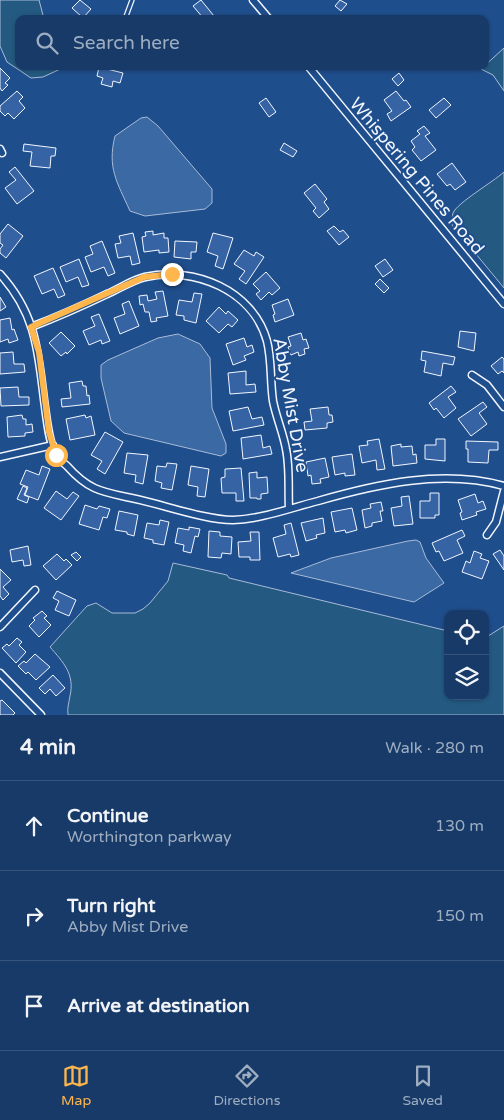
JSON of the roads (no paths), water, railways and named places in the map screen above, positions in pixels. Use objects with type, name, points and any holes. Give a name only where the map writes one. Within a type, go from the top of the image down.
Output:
[{"type":"street","points":[[253,0],[266,15]]},
{"type":"street","name":"Whispering Pines Road","points":[[311,70],[504,304]]},
{"type":"street","points":[[0,274],[13,288],[24,307],[39,352],[49,432],[56,455],[77,478],[97,491],[232,520],[264,516],[328,498],[424,479],[458,478],[504,486]]},
{"type":"street","name":"Abby Mist Drive","points":[[31,327],[144,277],[172,274],[194,276],[218,284],[239,298],[257,319],[267,340],[271,362],[273,402],[289,463],[288,509]]},
{"type":"street","points":[[472,375],[487,385],[504,407]]},
{"type":"street","points":[[0,457],[53,446]]},
{"type":"street","points":[[488,535],[496,522],[504,491]]},
{"type":"street","points":[[0,627],[36,590]]},
{"type":"street","points":[[0,672],[41,715]]},
{"type":"lane","points":[[126,15],[132,0]]}]
